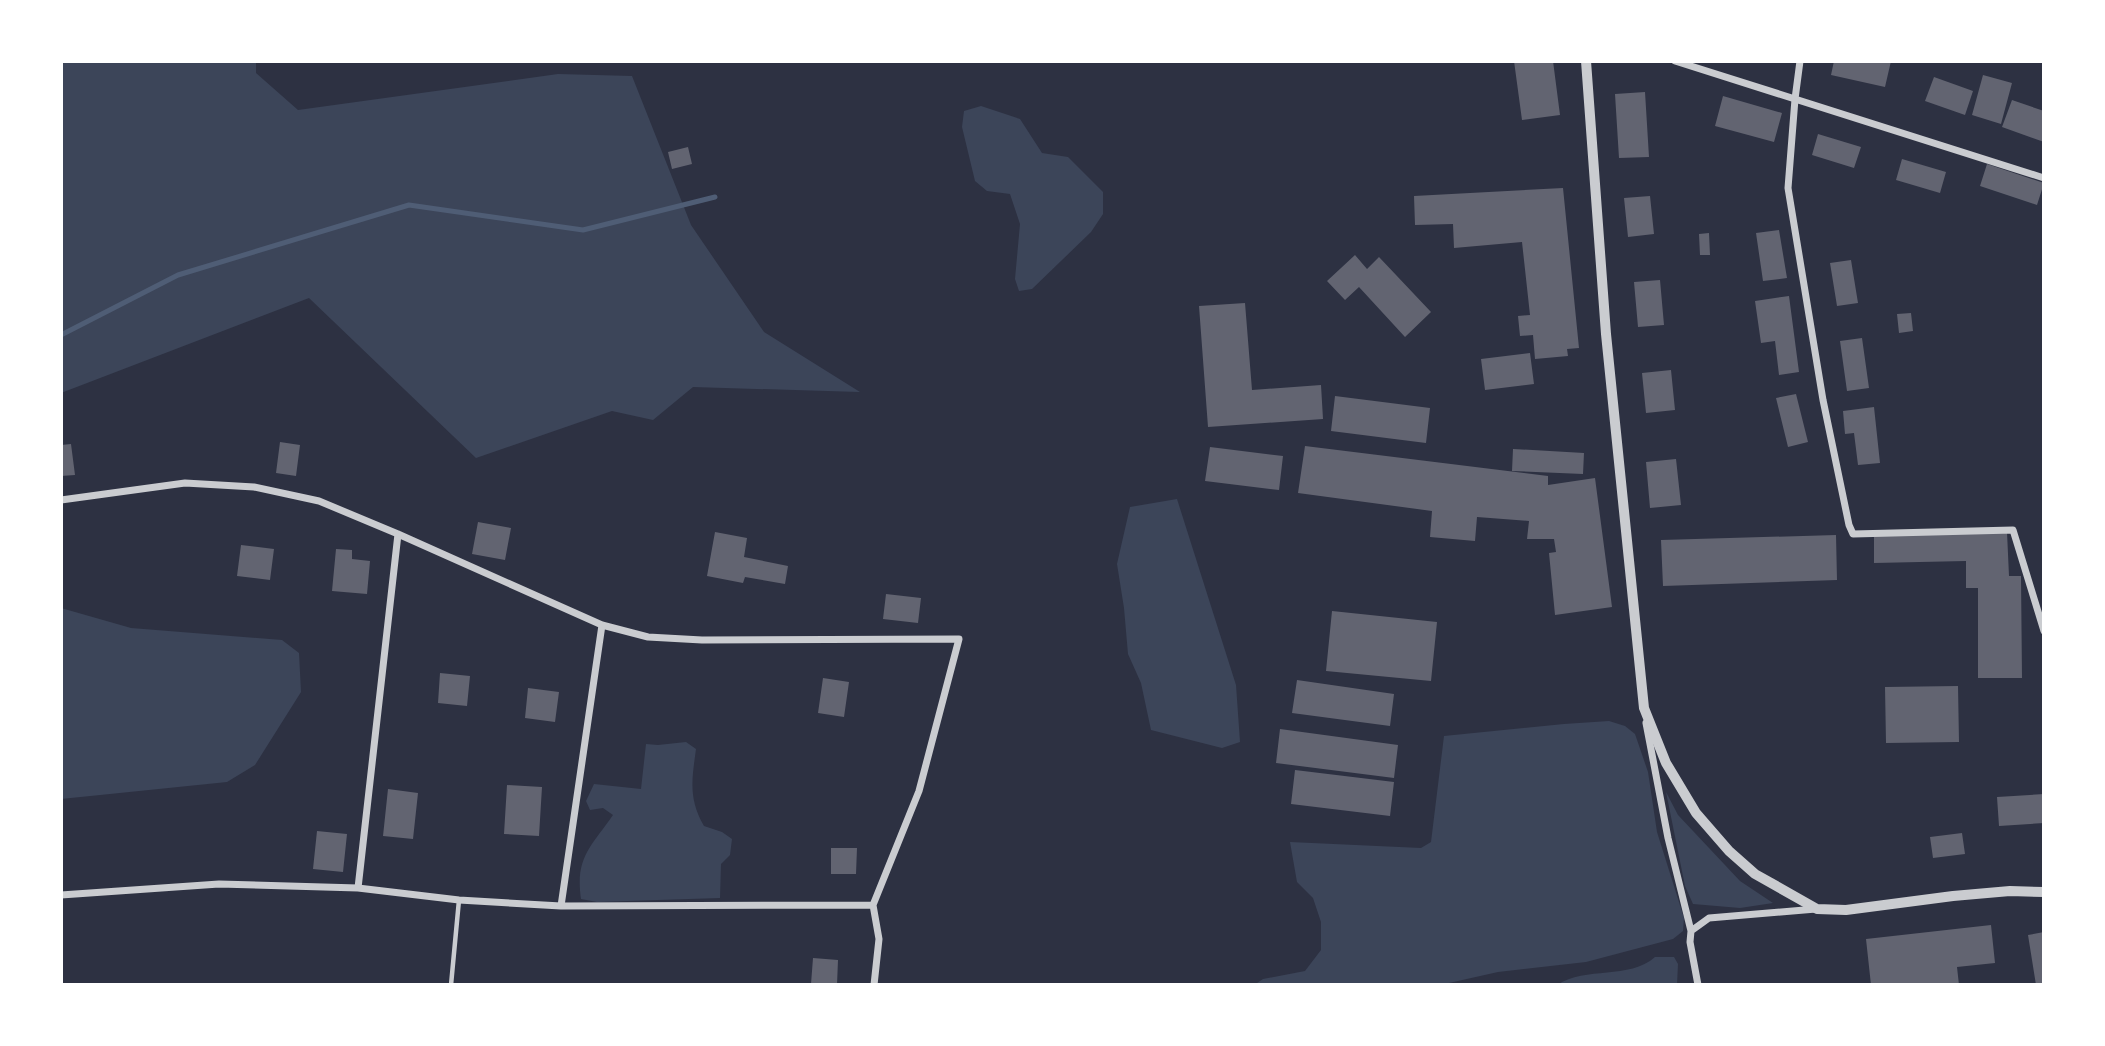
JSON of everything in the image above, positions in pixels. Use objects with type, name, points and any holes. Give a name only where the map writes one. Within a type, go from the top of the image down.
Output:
[{"type":"street","points":[[1586,61],[1610,383],[1644,708],[1668,838],[1691,931],[1690,942],[1699,985]]},
{"type":"street","points":[[1675,61],[2044,178]]},
{"type":"street","points":[[1800,61],[1788,188],[1823,400],[1849,525],[1853,534],[2013,530],[2044,631]]},
{"type":"street","points":[[61,500],[184,483],[254,487],[319,501],[603,625],[648,637],[702,640],[959,639],[919,791],[873,905],[879,939],[874,985]]},
{"type":"street","points":[[358,888],[398,534]]},
{"type":"street","points":[[561,906],[603,625]]},
{"type":"street","points":[[1644,708],[1666,763],[1696,813],[1729,851],[1755,874],[1816,909]]},
{"type":"street","points":[[61,895],[219,884],[358,888],[459,900],[561,906],[873,905]]},
{"type":"street","points":[[1691,931],[1709,918],[1816,909],[1846,910],[2010,891],[2044,892]]},
{"type":"lane","points":[[451,985],[459,900]]},
{"type":"shaded area","points":[[61,61],[256,61],[256,73],[298,110],[558,74],[632,76],[691,225],[764,332],[860,392],[693,387],[653,420],[612,411],[476,458],[309,298],[61,393]]},
{"type":"shaded area","points":[[981,106],[1020,119],[1042,153],[1068,157],[1103,192],[1103,214],[1091,232],[1032,289],[1019,291],[1015,279],[1020,224],[1010,194],[987,191],[975,181],[962,127],[964,111]]},
{"type":"shaded area","points":[[1177,499],[1236,685],[1240,742],[1222,748],[1151,730],[1141,683],[1128,654],[1117,564],[1130,507]]},
{"type":"shaded area","points":[[61,608],[131,628],[282,640],[299,653],[301,692],[255,765],[227,782],[61,799]]},
{"type":"shaded area","points":[[1609,721],[1625,726],[1635,734],[1648,772],[1657,832],[1684,918],[1683,931],[1673,939],[1586,962],[1498,972],[1440,985],[1254,985],[1263,979],[1305,971],[1321,950],[1321,922],[1313,898],[1297,882],[1290,842],[1421,848],[1431,842],[1444,736]]},
{"type":"shaded area","points":[[686,742],[696,749],[692,788],[699,816],[704,826],[722,832],[732,839],[730,855],[721,864],[720,898],[597,902],[581,899],[580,873],[586,853],[613,815],[603,808],[590,810],[586,801],[594,784],[641,789],[646,744]]},
{"type":"shaded area","points":[[1666,792],[1678,815],[1740,881],[1773,903],[1740,908],[1693,904],[1685,886]]},
{"type":"shaded area","points":[[1655,957],[1674,957],[1678,964],[1677,985],[1557,985],[1581,976],[1633,968]]},
{"type":"building","points":[[1514,61],[1553,61],[1560,115],[1522,120]]},
{"type":"building","points":[[1834,61],[1891,61],[1885,87],[1831,75]]},
{"type":"building","points":[[1983,75],[2012,83],[2001,124],[1972,115]]},
{"type":"building","points":[[1934,77],[1973,91],[1965,115],[1925,101]]},
{"type":"building","points":[[1645,92],[1649,157],[1619,158],[1615,94]]},
{"type":"building","points":[[1723,96],[1782,113],[1774,142],[1715,126]]},
{"type":"building","points":[[2012,100],[2044,111],[2044,142],[2002,127]]},
{"type":"building","points":[[1818,134],[1861,147],[1854,168],[1812,155]]},
{"type":"building","points":[[688,147],[692,164],[672,169],[668,152]]},
{"type":"building","points":[[1902,159],[1946,172],[1940,193],[1896,180]]},
{"type":"building","points":[[1987,164],[2044,183],[2037,205],[1980,186]]},
{"type":"building","points":[[1563,188],[1579,348],[1567,349],[1568,356],[1535,359],[1533,335],[1520,336],[1518,316],[1530,315],[1522,242],[1454,248],[1453,224],[1415,225],[1414,196]]},
{"type":"building","points":[[1650,196],[1654,234],[1628,237],[1624,198]]},
{"type":"building","points":[[1779,230],[1787,278],[1763,281],[1756,233]]},
{"type":"building","points":[[1709,233],[1710,255],[1700,255],[1699,234]]},
{"type":"building","points":[[1355,255],[1367,269],[1379,257],[1431,312],[1405,337],[1359,287],[1345,300],[1327,281]]},
{"type":"building","points":[[1851,260],[1858,303],[1837,306],[1830,263]]},
{"type":"building","points":[[1660,280],[1664,325],[1638,327],[1634,282]]},
{"type":"building","points":[[1789,296],[1799,372],[1779,375],[1775,341],[1761,343],[1755,301]]},
{"type":"building","points":[[1245,303],[1252,390],[1321,385],[1323,419],[1208,427],[1199,306]]},
{"type":"building","points":[[1911,313],[1913,331],[1899,333],[1897,314]]},
{"type":"building","points":[[1862,338],[1869,388],[1847,391],[1840,341]]},
{"type":"building","points":[[1530,353],[1534,384],[1485,390],[1481,359]]},
{"type":"building","points":[[1671,370],[1675,410],[1646,413],[1642,373]]},
{"type":"building","points":[[1796,394],[1808,442],[1788,447],[1776,398]]},
{"type":"building","points":[[1335,396],[1430,408],[1426,443],[1331,431]]},
{"type":"building","points":[[1874,407],[1880,463],[1858,465],[1854,433],[1845,434],[1843,411]]},
{"type":"building","points":[[280,442],[300,445],[296,476],[276,473]]},
{"type":"building","points":[[71,444],[75,475],[61,476],[61,445]]},
{"type":"building","points":[[1305,446],[1548,476],[1548,485],[1595,478],[1612,607],[1555,615],[1549,553],[1556,552],[1554,539],[1527,539],[1529,521],[1477,517],[1475,541],[1430,537],[1432,511],[1298,493]]},
{"type":"building","points":[[1210,447],[1283,456],[1279,490],[1205,481]]},
{"type":"building","points":[[1513,449],[1584,453],[1583,474],[1512,471]]},
{"type":"building","points":[[1676,459],[1681,505],[1650,508],[1646,462]]},
{"type":"building","points":[[478,522],[511,528],[505,560],[472,554]]},
{"type":"building","points":[[715,532],[747,538],[744,557],[788,566],[785,584],[745,577],[743,583],[707,576]]},
{"type":"building","points":[[2007,532],[2009,576],[2021,576],[2022,678],[1978,678],[1978,588],[1966,588],[1966,561],[1874,563],[1874,535]]},
{"type":"building","points":[[1836,535],[1837,580],[1663,586],[1661,540]]},
{"type":"building","points":[[241,545],[274,549],[270,580],[237,576]]},
{"type":"building","points":[[336,549],[352,550],[352,559],[370,561],[367,594],[332,591]]},
{"type":"building","points":[[886,594],[921,598],[918,623],[883,619]]},
{"type":"building","points":[[1332,611],[1437,622],[1431,681],[1326,671]]},
{"type":"building","points":[[440,673],[470,676],[467,706],[438,703]]},
{"type":"building","points":[[823,678],[849,682],[844,717],[818,713]]},
{"type":"building","points":[[1297,680],[1394,694],[1390,726],[1292,713]]},
{"type":"building","points":[[1958,686],[1959,742],[1886,743],[1885,687]]},
{"type":"building","points":[[528,688],[559,692],[555,722],[525,718]]},
{"type":"building","points":[[1280,729],[1398,745],[1394,778],[1276,763]]},
{"type":"building","points":[[1295,770],[1394,782],[1390,816],[1291,804]]},
{"type":"building","points":[[507,785],[542,787],[539,836],[504,834]]},
{"type":"building","points":[[388,789],[418,793],[413,839],[383,836]]},
{"type":"building","points":[[2044,794],[2044,823],[1999,826],[1997,797]]},
{"type":"building","points":[[317,831],[347,834],[343,872],[313,869]]},
{"type":"building","points":[[1962,833],[1965,854],[1933,858],[1930,837]]},
{"type":"building","points":[[831,848],[857,848],[856,874],[831,874]]},
{"type":"building","points":[[1991,925],[1995,963],[1957,967],[1959,985],[1871,985],[1866,939]]},
{"type":"building","points":[[2044,932],[2044,985],[2036,985],[2028,935]]},
{"type":"building","points":[[813,958],[838,960],[837,985],[811,984]]},
{"type":"waterway","points":[[61,335],[178,275],[409,205],[583,230],[715,197]]}]
